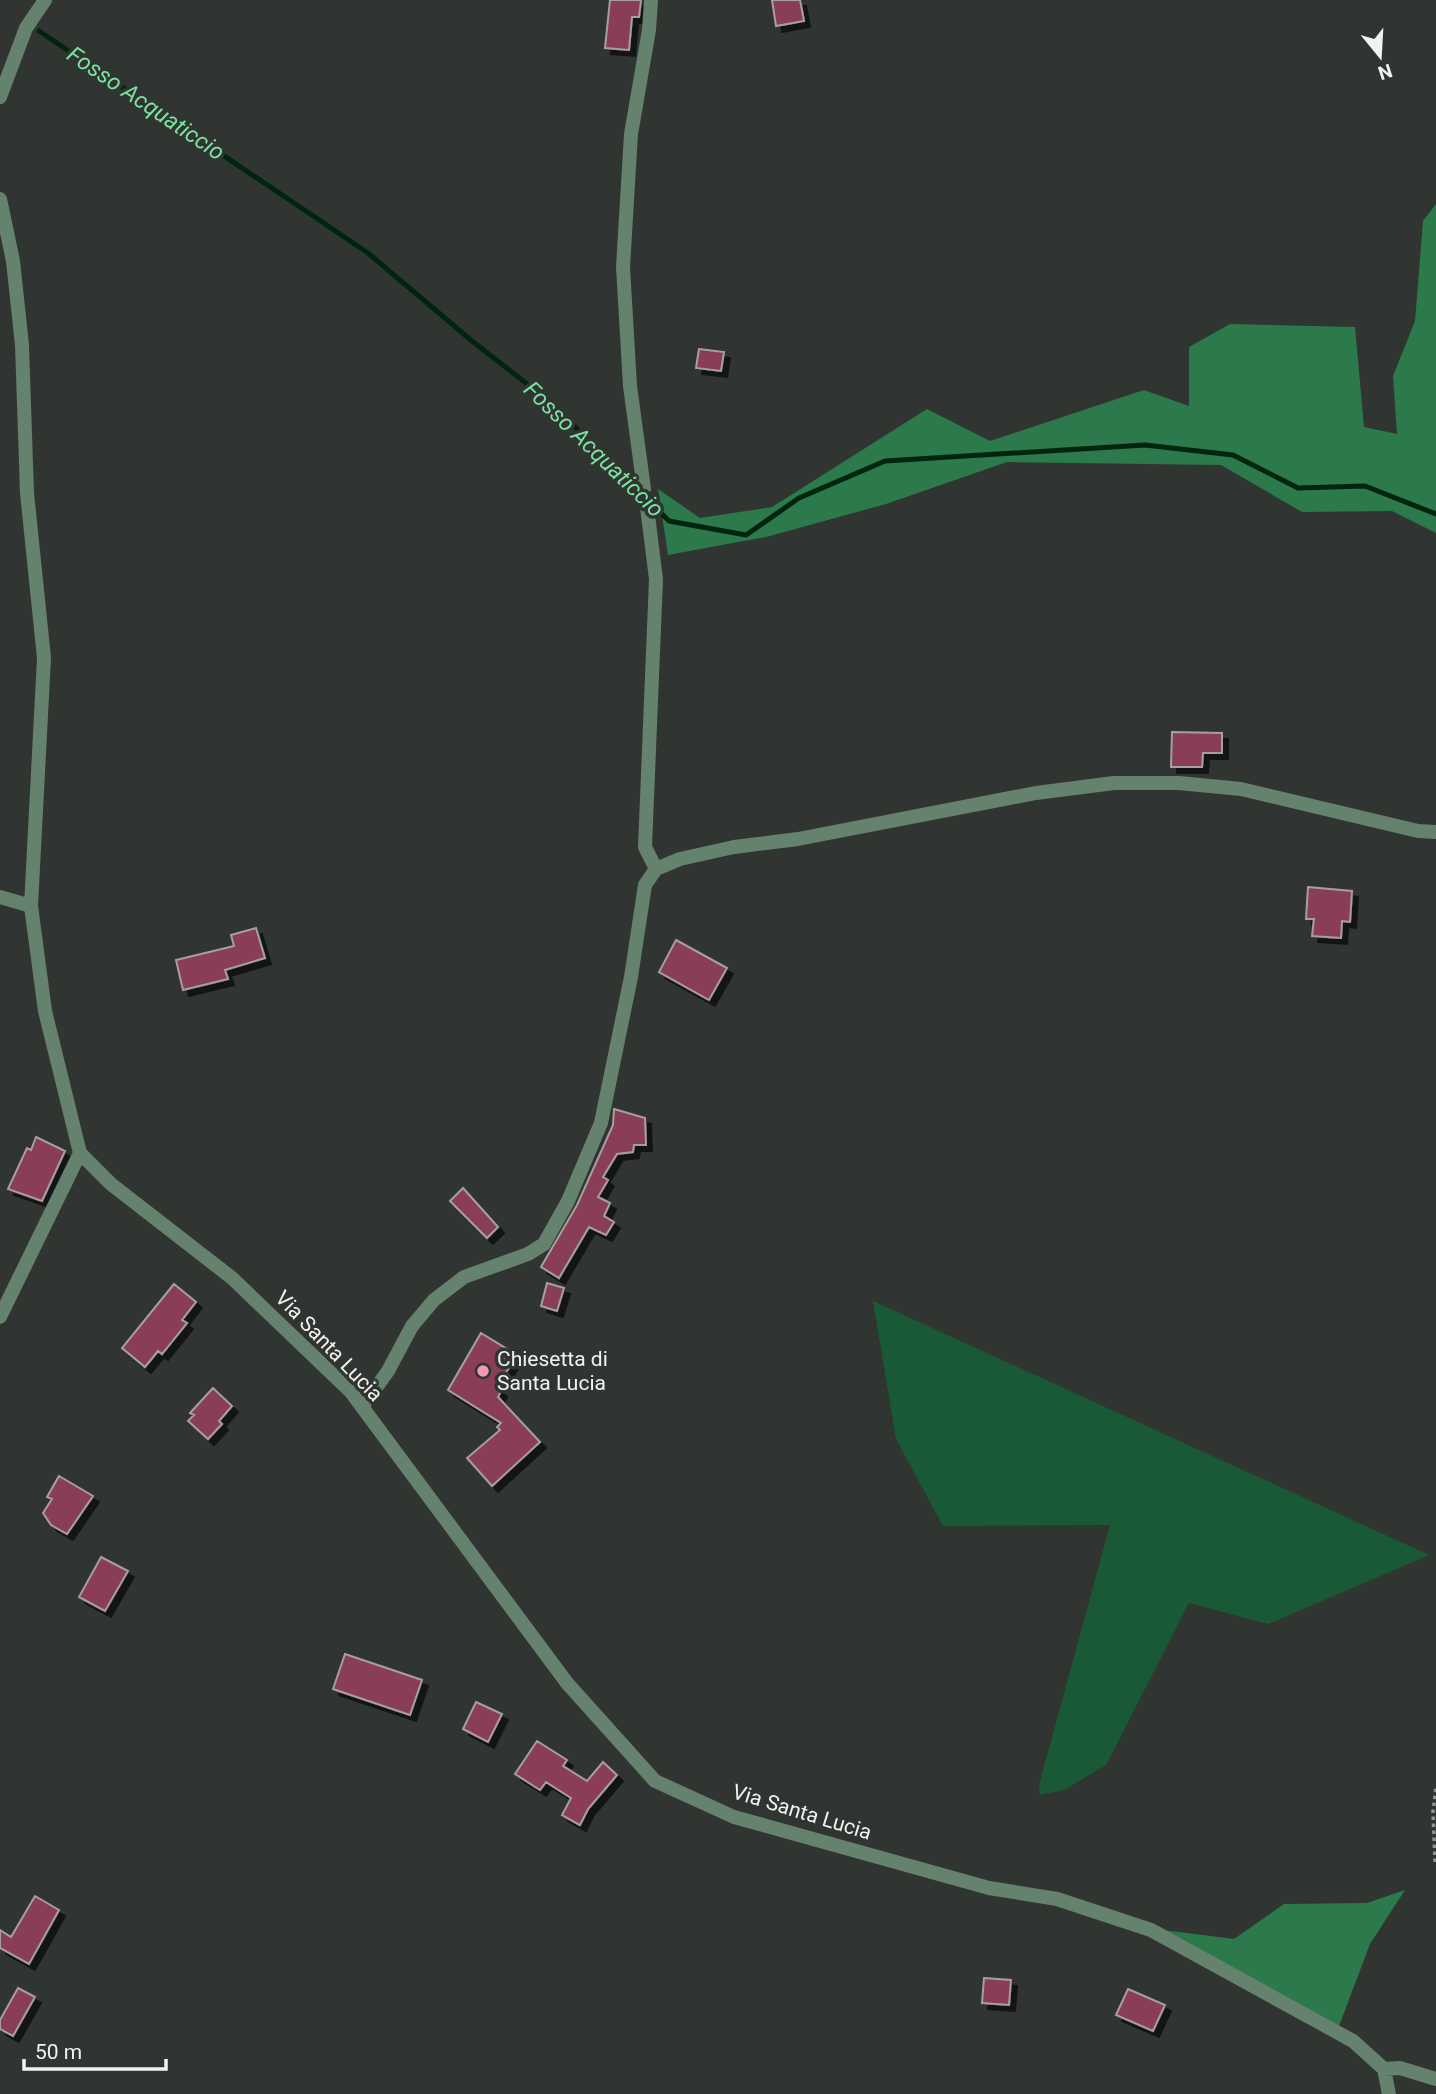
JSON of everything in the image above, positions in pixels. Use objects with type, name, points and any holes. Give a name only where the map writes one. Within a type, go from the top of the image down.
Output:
[{"type":"street","points":[[0,97],[26,28],[45,0]]},
{"type":"street","points":[[644,489],[630,386],[623,267],[631,134],[652,0]]},
{"type":"street","points":[[0,199],[13,261],[22,345],[27,493],[44,658],[31,906],[45,1011],[80,1153],[0,1317]]},
{"type":"street","points":[[647,507],[656,579],[645,847],[656,869]]},
{"type":"street","points":[[362,1407],[388,1371],[412,1326],[434,1300],[464,1277],[528,1254],[544,1244],[568,1201],[601,1123],[631,977],[645,885],[656,869],[680,859],[734,847],[797,839],[1036,793],[1114,783],[1179,783],[1241,789],[1418,831],[1436,832]]},
{"type":"street","points":[[0,897],[31,906]]},
{"type":"street","name":"Via Santa Lucia","points":[[80,1153],[111,1184],[232,1278],[351,1392],[567,1683],[655,1781],[734,1817],[989,1888],[1057,1899],[1151,1930],[1353,2041],[1384,2069]]},
{"type":"street","points":[[1389,2094],[1384,2069],[1400,2068],[1436,2079]]},
{"type":"path","points":[[1434,1862],[1433,1812],[1436,1787]]},
{"type":"green space","points":[[1436,204],[1436,533],[1392,511],[1302,512],[1221,465],[1007,462],[886,504],[766,537],[668,555],[658,489],[700,518],[772,507],[927,409],[990,441],[1144,390],[1189,406],[1189,347],[1230,324],[1355,327],[1364,427],[1397,434],[1393,376],[1415,321],[1423,221]]},
{"type":"green space","points":[[873,1301],[1429,1555],[1268,1624],[1189,1603],[1106,1765],[1064,1790],[1040,1795],[1039,1785],[1110,1525],[943,1526],[896,1439]]},
{"type":"green space","points":[[1405,1890],[1370,1944],[1339,2026],[1163,1930],[1234,1939],[1284,1904],[1367,1903]]},
{"type":"building","points":[[610,0],[641,0],[639,17],[632,17],[629,50],[605,48]]},
{"type":"building","points":[[772,0],[800,0],[804,21],[776,26]]},
{"type":"building","points":[[699,349],[724,352],[721,371],[696,368]]},
{"type":"building","points":[[1172,732],[1222,733],[1222,753],[1203,753],[1202,767],[1171,767]]},
{"type":"building","points":[[1308,887],[1352,891],[1350,922],[1342,921],[1341,938],[1312,936],[1314,919],[1306,919]]},
{"type":"building","points":[[256,928],[265,958],[225,970],[228,979],[183,990],[176,960],[234,946],[231,935]]},
{"type":"building","points":[[676,940],[727,968],[709,1000],[659,972]]},
{"type":"building","points":[[614,1109],[645,1118],[646,1145],[634,1145],[633,1152],[617,1154],[603,1177],[608,1180],[598,1197],[610,1203],[604,1216],[614,1222],[606,1235],[589,1227],[559,1278],[541,1267],[577,1205],[613,1125]]},
{"type":"building","points":[[36,1137],[65,1151],[42,1201],[8,1189],[27,1148],[31,1150]]},
{"type":"building","points":[[463,1188],[498,1227],[487,1238],[450,1201]]},
{"type":"building","points":[[547,1283],[564,1288],[557,1311],[541,1306]]},
{"type":"building","points":[[174,1284],[196,1302],[182,1320],[187,1323],[162,1354],[158,1351],[145,1367],[122,1348]]},
{"type":"building","points":[[481,1333],[517,1355],[497,1387],[501,1391],[498,1397],[540,1442],[492,1486],[467,1458],[500,1430],[497,1427],[501,1423],[448,1390]]},
{"type":"building","points":[[213,1388],[232,1406],[219,1421],[222,1424],[208,1439],[188,1421],[194,1415],[190,1413]]},
{"type":"building","points":[[59,1476],[93,1496],[67,1534],[51,1525],[43,1513],[52,1499],[47,1497]]},
{"type":"building","points":[[101,1557],[128,1571],[105,1611],[79,1597]]},
{"type":"building","points":[[345,1654],[422,1680],[410,1715],[333,1689]]},
{"type":"building","points":[[476,1702],[502,1714],[488,1742],[463,1729]]},
{"type":"building","points":[[537,1741],[567,1760],[563,1766],[587,1781],[603,1762],[617,1775],[588,1809],[580,1825],[562,1815],[571,1798],[546,1782],[540,1790],[515,1774]]},
{"type":"building","points":[[35,1896],[59,1910],[29,1964],[0,1948],[0,1930],[11,1937]]},
{"type":"building","points":[[984,1978],[1011,1980],[1009,2005],[982,2003]]},
{"type":"building","points":[[18,1988],[35,1997],[13,2036],[0,2029],[0,2020]]},
{"type":"building","points":[[1128,1989],[1165,2005],[1153,2031],[1116,2015]]},
{"type":"waterway","name":"Fosso Acquaticcio","points":[[39,31],[368,253],[472,341],[549,401],[669,521],[746,535],[799,498],[885,461],[1145,445],[1233,455],[1298,488],[1365,486],[1436,514]]},
{"type":"place","name":"Chiesetta di Santa Lucia","points":[[483,1371]]}]
